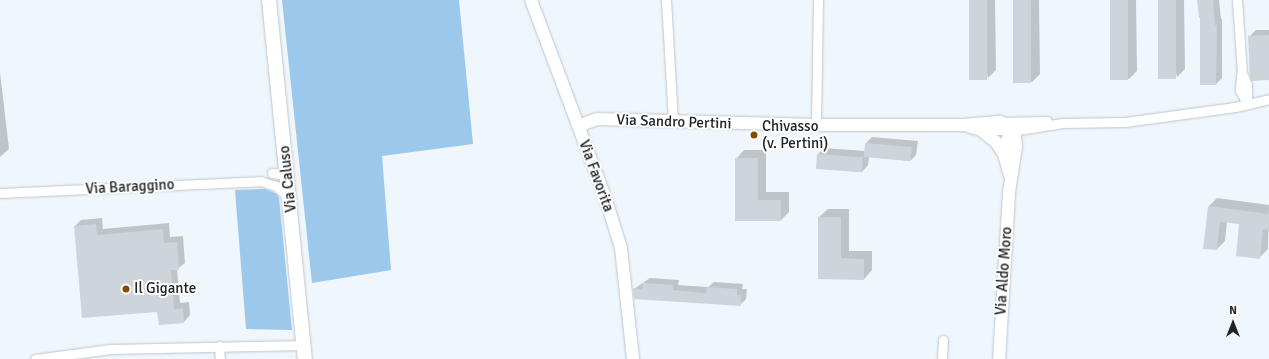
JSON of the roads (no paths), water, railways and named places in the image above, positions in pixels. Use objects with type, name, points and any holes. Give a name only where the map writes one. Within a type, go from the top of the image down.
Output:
[{"type":"main road","name":"Via Caluso","points":[[269,0],[305,359]]},
{"type":"street","name":"Via Favorita","points":[[531,0],[621,248],[633,359]]},
{"type":"street","points":[[666,0],[673,122]]},
{"type":"street","points":[[816,124],[818,0]]},
{"type":"street","points":[[1237,0],[1243,88],[1247,104]]},
{"type":"street","points":[[1243,88],[1267,99]]},
{"type":"street","points":[[1228,108],[1243,88]]},
{"type":"street","points":[[981,130],[1038,120],[1062,123],[1125,122],[1228,108],[1267,99]]},
{"type":"street","name":"Via Sandro Pertini","points":[[578,126],[597,119],[673,122],[963,124],[1009,126]]},
{"type":"street","points":[[1009,126],[1032,128],[1062,123]]},
{"type":"street","points":[[963,124],[981,130],[1010,155],[1032,128]]},
{"type":"street","name":"Via Aldo Moro","points":[[999,359],[1010,182],[1010,155],[1015,137],[1009,126]]},
{"type":"street","points":[[286,158],[264,182],[276,186],[290,199]]},
{"type":"street","points":[[272,173],[287,175]]},
{"type":"street","name":"Via Baraggino","points":[[0,193],[264,182],[279,181],[287,175]]},
{"type":"street","points":[[942,359],[943,340]]},
{"type":"street","points":[[35,359],[62,358],[110,349],[304,345]]},
{"type":"street","points":[[219,346],[220,359]]},
{"type":"place","name":"Chivasso (v. Pertini)","points":[[754,135]]},
{"type":"place","name":"Il Gigante","points":[[126,289]]}]
